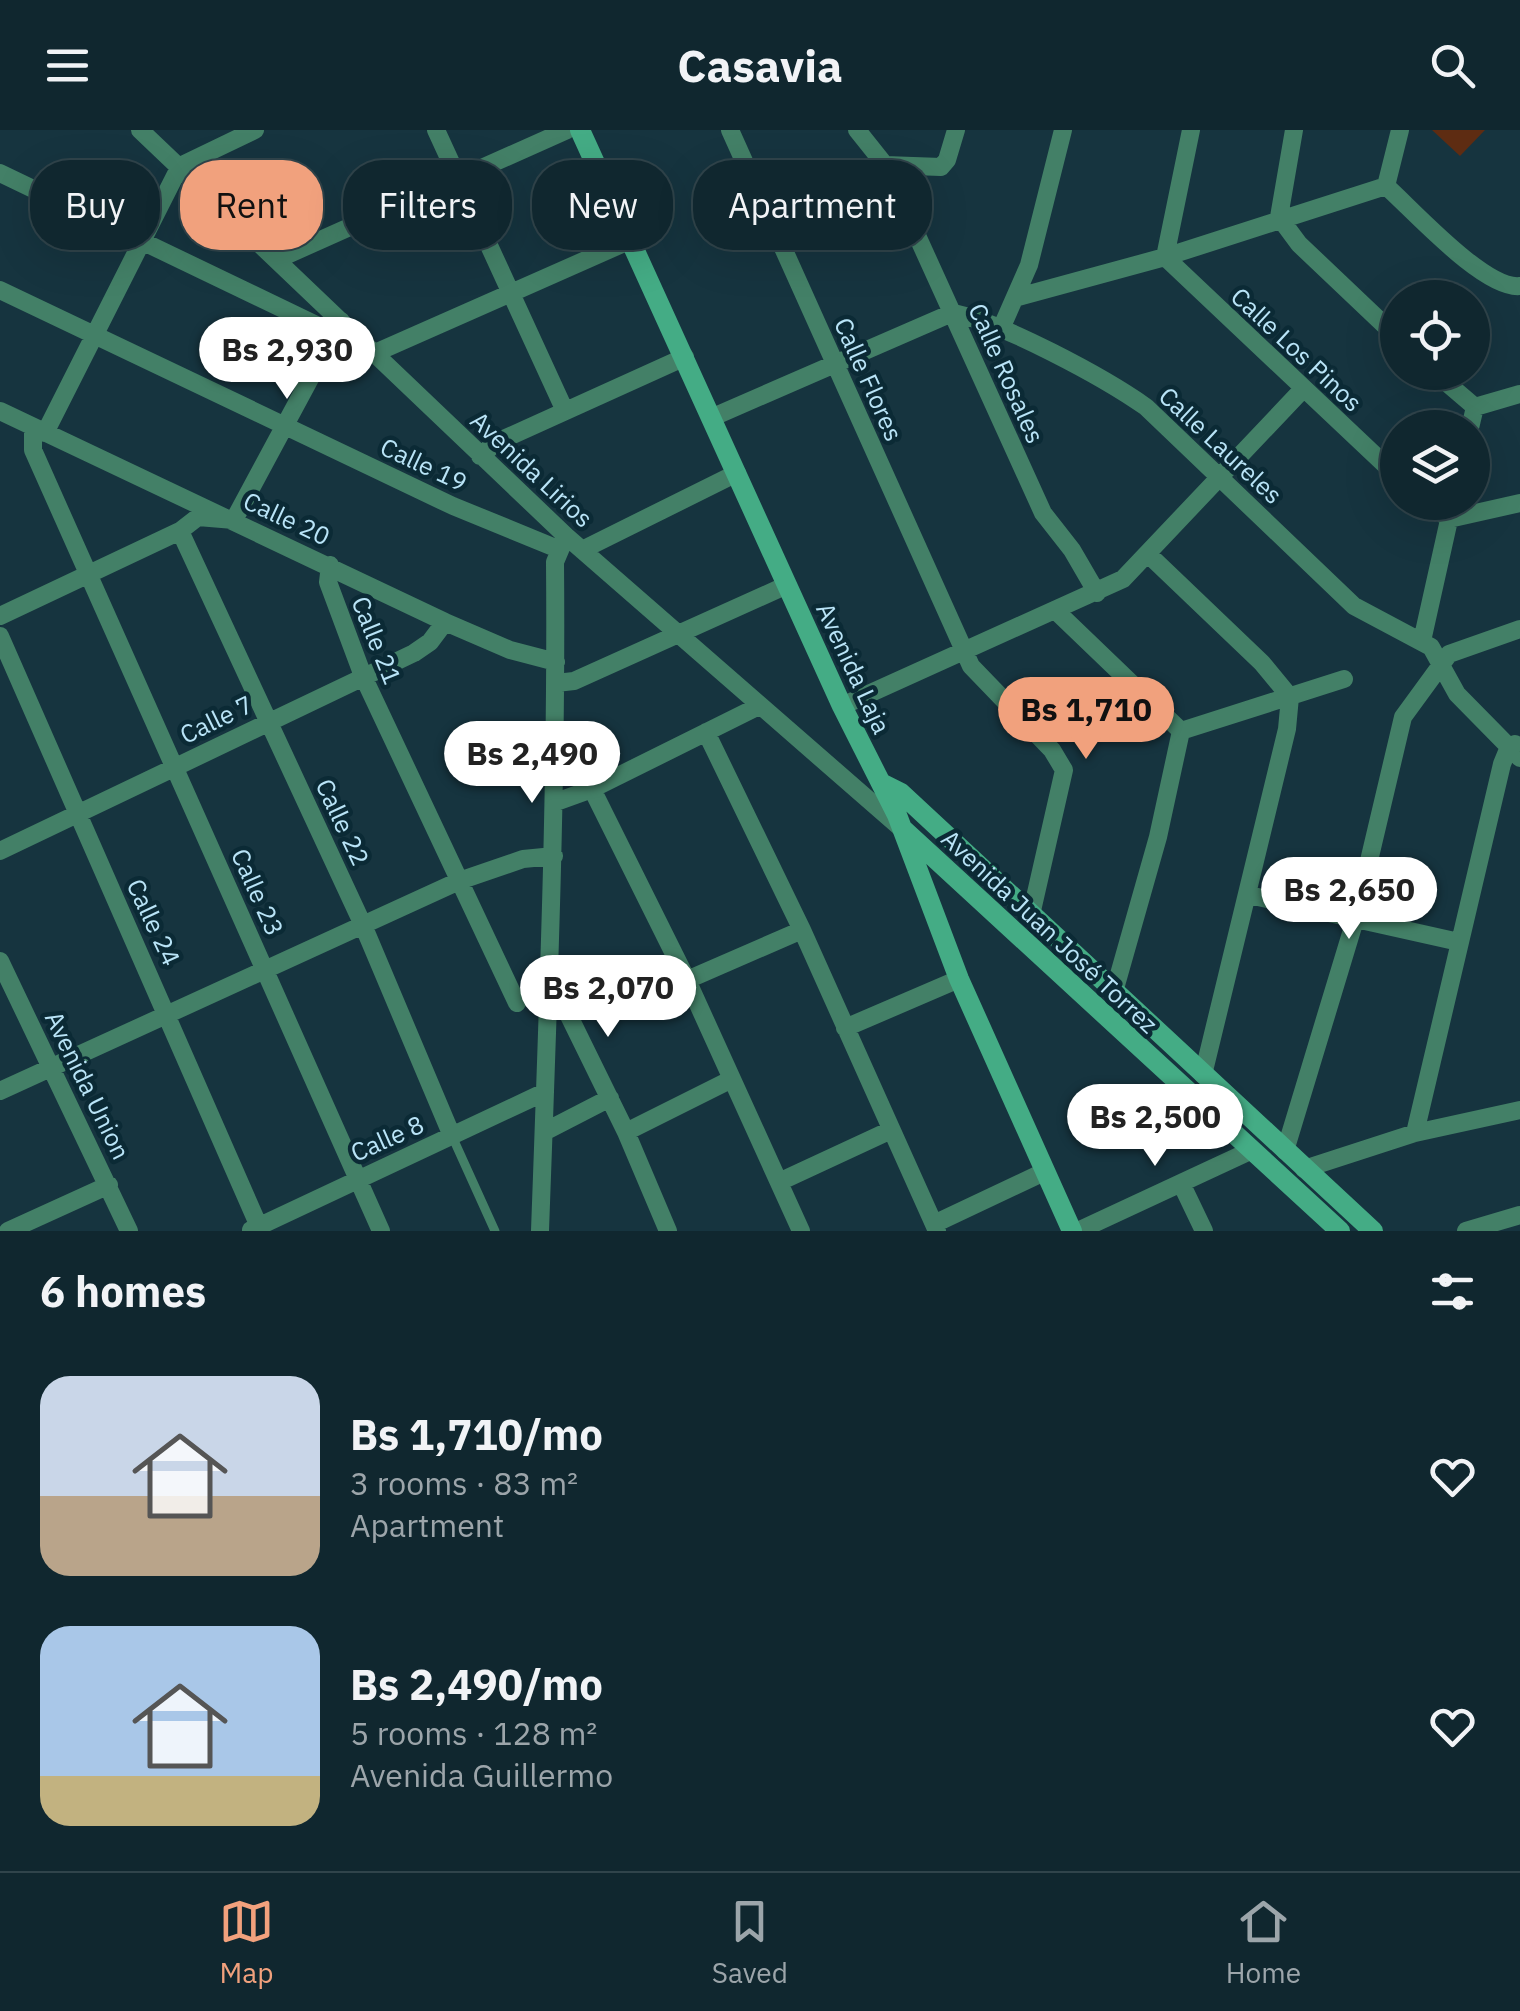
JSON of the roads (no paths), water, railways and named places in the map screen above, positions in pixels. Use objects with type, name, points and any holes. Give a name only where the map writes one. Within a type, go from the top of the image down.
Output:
[{"type":"street","name":"Avenida Lirios","points":[[140,130],[180,166]]},
{"type":"street","points":[[203,130],[212,150]]},
{"type":"street","points":[[192,160],[255,130]]},
{"type":"street","points":[[436,130],[450,160]]},
{"type":"street","points":[[501,160],[567,130]]},
{"type":"street","name":"Avenida Laja","points":[[580,130],[594,160]]},
{"type":"street","name":"Calle Flores","points":[[730,130],[962,648],[979,678],[1052,750],[1064,770],[1031,914]]},
{"type":"street","name":"Calle Rosales","points":[[857,130],[881,160]]},
{"type":"street","points":[[932,166],[941,166],[947,160],[956,130]]},
{"type":"street","points":[[1000,330],[1018,297],[1063,130]]},
{"type":"street","points":[[1165,257],[1191,130]]},
{"type":"street","points":[[1294,130],[1279,218],[1299,244],[1380,321]]},
{"type":"street","points":[[1386,186],[1400,130]]},
{"type":"street","points":[[160,202],[180,166]]},
{"type":"street","points":[[0,173],[30,187]]},
{"type":"street","points":[[1018,297],[1165,257],[1386,186]]},
{"type":"street","points":[[1386,186],[1485,274],[1506,288],[1520,286]]},
{"type":"street","points":[[278,259],[343,230]]},
{"type":"street","points":[[0,616],[180,531],[198,517],[234,520],[336,326],[160,248]]},
{"type":"street","points":[[39,430],[94,334],[135,250]]},
{"type":"street","name":"Avenida Lirios","points":[[269,250],[336,326],[375,353],[562,543],[582,550],[904,830]]},
{"type":"street","points":[[491,250],[565,411]]},
{"type":"street","points":[[375,353],[609,250]]},
{"type":"street","name":"Avenida Laja","points":[[636,250],[842,706],[904,830],[959,979],[1044,1172],[1075,1231]]},
{"type":"street","name":"Calle Rosales","points":[[923,250],[1043,513],[1072,550],[1097,593]]},
{"type":"street","name":"Calle Los Pinos","points":[[1165,257],[1380,460]]},
{"type":"street","name":"Calle 19","points":[[0,290],[284,426],[562,543]]},
{"type":"street","points":[[713,416],[952,313]]},
{"type":"street","name":"Calle Laureles","points":[[952,313],[1000,330],[1122,390],[1354,606],[1422,641],[1440,662],[1456,694],[1516,749]]},
{"type":"street","points":[[480,456],[497,442],[685,357]]},
{"type":"street","points":[[842,706],[962,648],[1123,579],[1303,389]]},
{"type":"street","points":[[1455,390],[1475,407]]},
{"type":"street","points":[[1475,407],[1520,394]]},
{"type":"street","name":"Calle 20","points":[[0,411],[446,622],[510,650],[556,662]]},
{"type":"street","name":"Calle 23","points":[[39,430],[33,450],[381,1231]]},
{"type":"street","points":[[582,550],[737,473]]},
{"type":"street","points":[[1490,506],[1520,503]]},
{"type":"street","points":[[1422,641],[1449,520]]},
{"type":"street","name":"Calle 22","points":[[180,531],[363,926],[452,1136]]},
{"type":"street","points":[[540,1231],[562,543]]},
{"type":"street","points":[[1149,555],[1290,697]]},
{"type":"street","name":"Calle 21","points":[[330,565],[328,582],[364,676],[516,1003]]},
{"type":"street","points":[[556,683],[574,681],[788,584]]},
{"type":"street","points":[[1055,610],[1181,731]]},
{"type":"street","name":"Calle 7","points":[[0,851],[364,676],[430,642],[446,622]]},
{"type":"street","points":[[1285,1151],[1355,920],[1403,718],[1440,662],[1465,646],[1520,629]]},
{"type":"street","name":"Calle 24","points":[[0,636],[170,1016],[256,1229]]},
{"type":"street","points":[[1181,731],[1344,679]]},
{"type":"street","points":[[1203,1074],[1249,895],[1290,697]]},
{"type":"street","points":[[556,802],[592,789],[759,706]]},
{"type":"street","points":[[1114,992],[1158,837],[1181,731]]},
{"type":"street","points":[[706,732],[802,930],[936,1228],[1044,1172]]},
{"type":"street","points":[[1415,1133],[1459,942],[1516,749]]},
{"type":"street","points":[[881,783],[901,794],[1373,1231]]},
{"type":"street","points":[[592,789],[687,980],[800,1231]]},
{"type":"street","name":"Avenida Juan José Torrez","points":[[904,830],[1340,1231]]},
{"type":"street","points":[[0,1092],[459,881],[523,859],[554,856]]},
{"type":"street","points":[[1249,895],[1459,942]]},
{"type":"street","points":[[687,980],[802,930]]},
{"type":"street","name":"Avenida Union","points":[[0,962],[129,1231]]},
{"type":"street","points":[[546,968],[626,1132],[668,1231]]},
{"type":"street","points":[[845,1028],[959,979]]},
{"type":"street","points":[[626,1132],[732,1080]]},
{"type":"street","name":"Calle 8","points":[[256,1229],[545,1092]]},
{"type":"street","points":[[544,1132],[610,1098]]},
{"type":"street","points":[[1304,1169],[1415,1133],[1520,1110]]},
{"type":"street","points":[[780,1182],[890,1130]]},
{"type":"street","points":[[1075,1231],[1252,1150]]},
{"type":"street","points":[[1181,1183],[1204,1231]]},
{"type":"street","points":[[8,1231],[110,1185]]},
{"type":"street","points":[[1466,1231],[1520,1214]]},
{"type":"lane","points":[[452,1136],[495,1231]]}]
